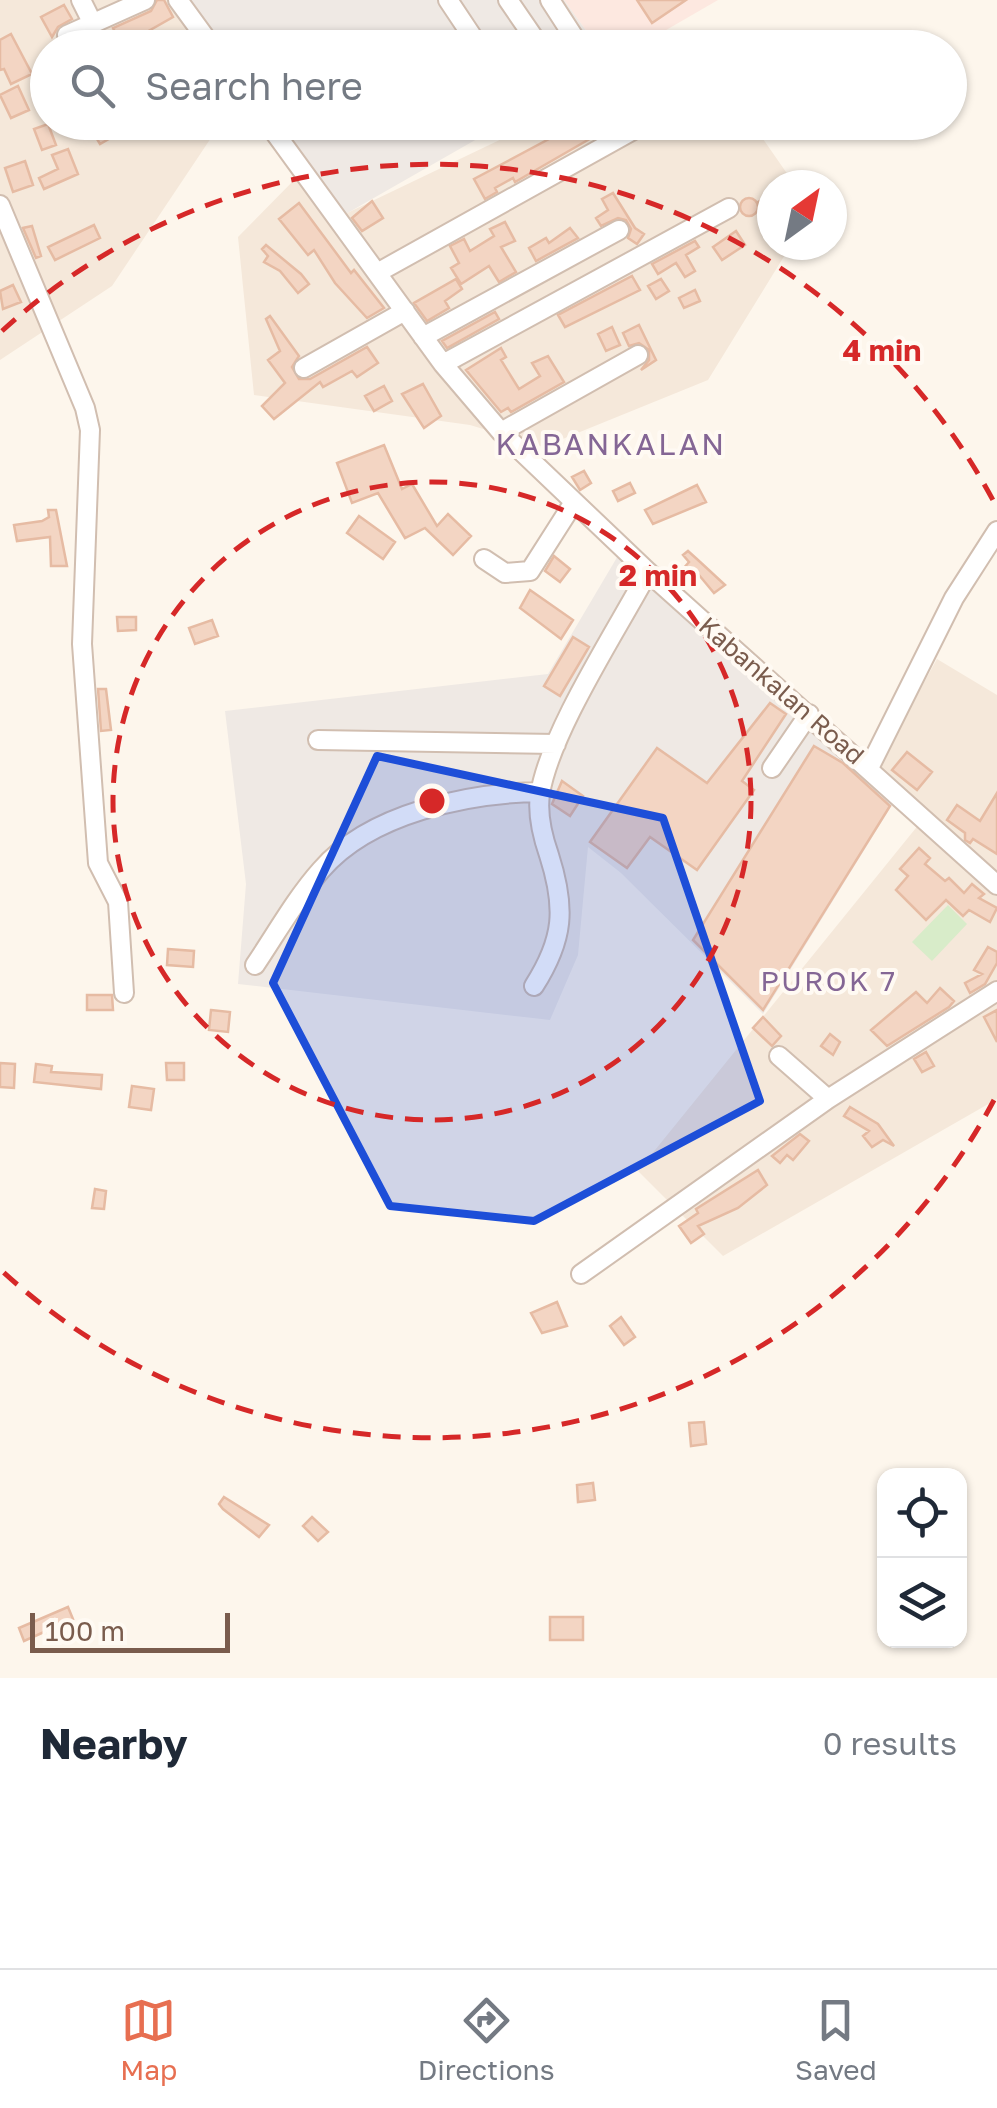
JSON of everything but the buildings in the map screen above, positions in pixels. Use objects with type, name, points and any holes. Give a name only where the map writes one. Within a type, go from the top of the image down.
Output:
[{"type":"street","points":[[81,0],[93,24]]},
{"type":"street","points":[[79,30],[144,0]]},
{"type":"street","points":[[178,0],[200,30]]},
{"type":"street","points":[[448,0],[468,30]]},
{"type":"street","points":[[508,0],[529,30]]},
{"type":"street","points":[[550,0],[569,30]]},
{"type":"street","name":"Kabankalan Road","points":[[281,140],[443,364],[501,432],[648,572],[997,885]]},
{"type":"street","points":[[377,273],[616,140]]},
{"type":"street","points":[[0,206],[90,430],[82,644],[98,862],[118,902],[124,992]]},
{"type":"street","points":[[443,364],[729,208]]},
{"type":"street","points":[[423,337],[619,230]]},
{"type":"street","points":[[304,368],[405,311]]},
{"type":"street","points":[[501,432],[638,355]]},
{"type":"street","points":[[484,559],[506,573],[524,575],[574,502]]},
{"type":"street","points":[[869,768],[954,598],[997,531]]},
{"type":"street","points":[[534,986],[553,956],[560,934],[553,867],[541,830],[540,792],[556,744],[648,572]]},
{"type":"street","points":[[772,768],[809,714]]},
{"type":"street","points":[[318,740],[556,744]]},
{"type":"street","points":[[255,965],[320,870],[360,837],[469,798],[540,792]]},
{"type":"street","points":[[581,1274],[828,1099],[997,991]]},
{"type":"street","points":[[779,1056],[828,1099]]},
{"type":"highlighted area","points":[[377,756],[663,818],[760,1101],[534,1221],[390,1206],[273,983]]},
{"type":"shaded area","points":[[0,0],[181,0],[205,30],[30,30],[30,140],[210,140],[112,286],[0,360]]},
{"type":"shaded area","points":[[185,0],[564,0],[586,30],[208,30]]},
{"type":"shaded area","points":[[564,0],[718,0],[666,30],[586,30]]},
{"type":"shaded area","points":[[289,140],[475,140],[344,215]]},
{"type":"shaded area","points":[[500,140],[764,140],[785,170],[757,170],[757,260],[782,260],[708,380],[543,447],[470,425],[254,395],[238,237],[297,177],[345,214]]},
{"type":"shaded area","points":[[619,554],[897,797],[763,1014],[621,873],[588,847],[578,955],[550,1020],[238,984],[246,884],[225,711],[548,674]]},
{"type":"shaded area","points":[[937,659],[997,695],[997,1099],[723,1256],[638,1171],[924,818],[877,767]]},
{"type":"green space","points":[[948,905],[967,924],[932,961],[912,942]]},
{"type":"district","name":"KABANKALAN","points":[[611,444]]},
{"type":"district","name":"PUROK 7","points":[[829,980]]}]
